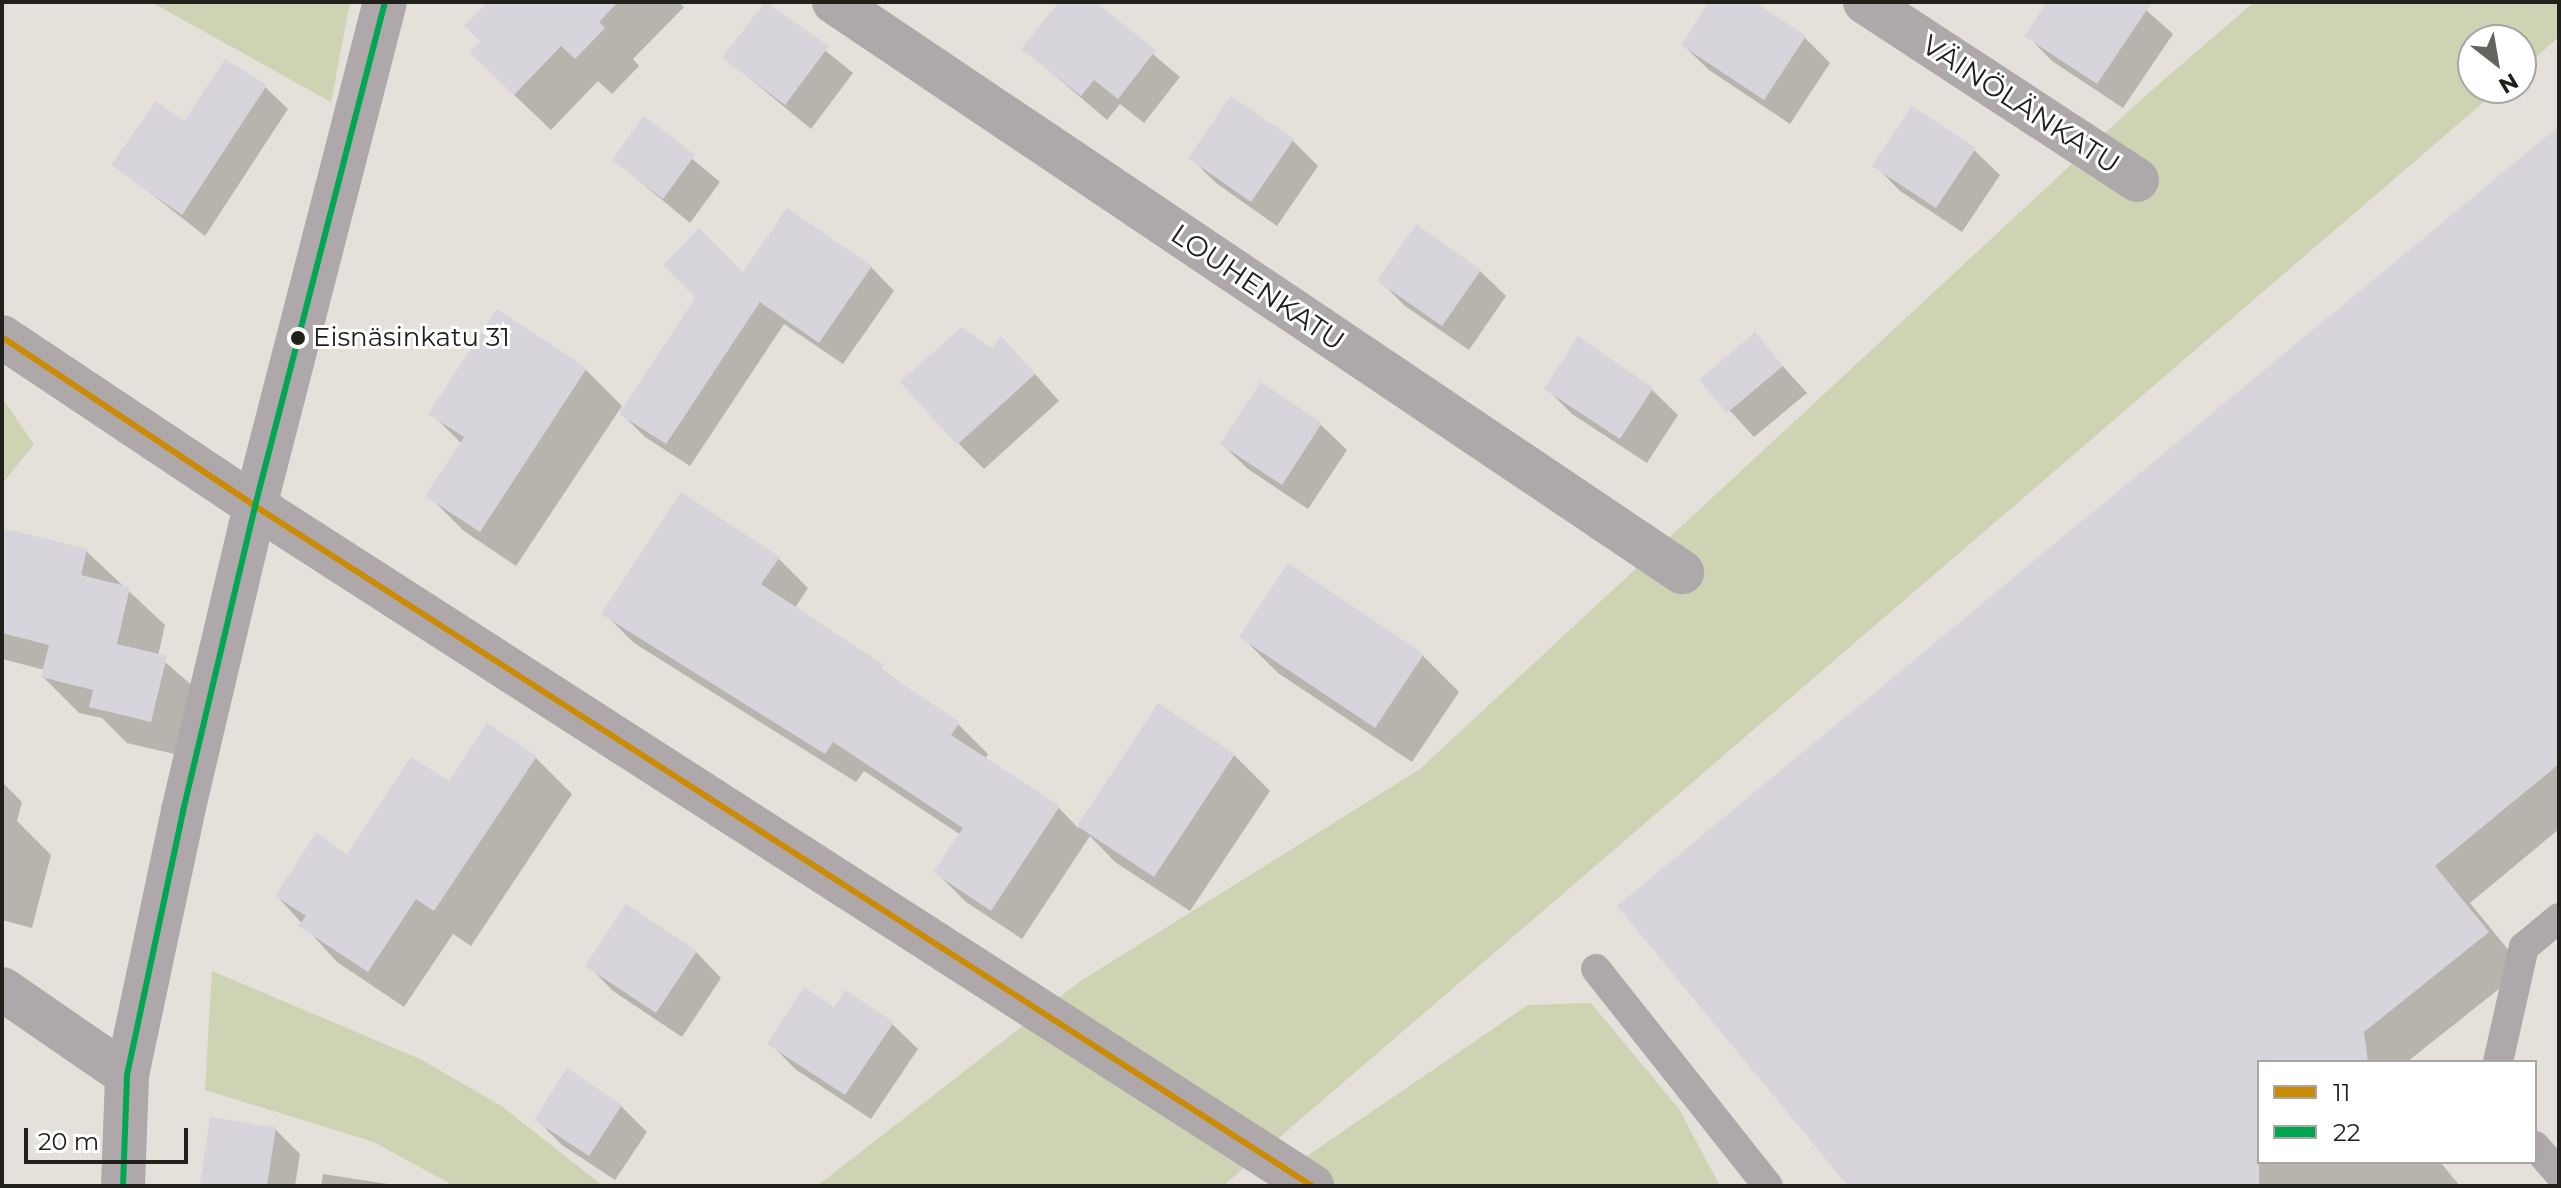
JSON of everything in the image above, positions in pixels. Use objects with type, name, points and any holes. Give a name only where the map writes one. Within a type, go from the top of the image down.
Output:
[{"type":"street","points":[[123,1186],[127,1075],[255,506],[385,2]]},
{"type":"street","name":"LOUHENKATU","points":[[834,2],[1682,572]]},
{"type":"street","name":"VÄINÖLÄNKATU","points":[[1865,2],[2137,180]]},
{"type":"street","points":[[2,337],[255,506],[1312,1186]]},
{"type":"street","points":[[2,989],[127,1075]]},
{"type":"lane","points":[[2498,1060],[2524,947],[2559,918]]},
{"type":"lane","points":[[1596,969],[1768,1186]]},
{"type":"lane","points":[[2537,1148],[2559,1174]]},
{"type":"green space","points":[[151,2],[350,2],[331,102]]},
{"type":"green space","points":[[2254,2],[2559,2],[2559,37],[2537,56],[2537,24],[2457,24],[2457,104],[2481,104],[1223,1186],[817,1186],[1079,982],[1420,769],[2144,97]]},
{"type":"green space","points":[[2,398],[34,444],[2,484]]},
{"type":"green space","points":[[212,971],[420,1059],[503,1107],[603,1186],[454,1186],[374,1142],[205,1090]]},
{"type":"green space","points":[[1591,1003],[1679,1109],[1720,1186],[1335,1186],[1298,1162],[1528,1005]]},
{"type":"building","points":[[488,2],[618,2],[599,22],[605,28],[575,59],[561,46],[514,95],[470,53],[480,41],[464,26]]},
{"type":"building","points":[[765,2],[829,46],[785,105],[722,58]]},
{"type":"building","points":[[1059,2],[1095,2],[1156,50],[1118,99],[1094,80],[1081,96],[1021,49]]},
{"type":"building","points":[[1709,2],[1755,2],[1806,36],[1764,100],[1681,45]]},
{"type":"building","points":[[2047,2],[2152,2],[2097,84],[2024,36]]},
{"type":"building","points":[[225,59],[267,85],[182,215],[111,165],[156,101],[184,121]]},
{"type":"building","points":[[1231,96],[1294,139],[1251,202],[1188,158]]},
{"type":"building","points":[[1912,106],[1976,148],[1936,208],[1872,166]]},
{"type":"building","points":[[644,116],[695,155],[663,199],[612,160]]},
{"type":"building","points":[[2559,126],[2559,764],[2435,866],[2489,932],[2364,1032],[2368,1060],[2257,1060],[2259,1186],[1848,1186],[1617,906]]},
{"type":"building","points":[[787,208],[872,266],[819,343],[760,302],[666,444],[619,414],[695,298],[663,265],[699,228],[743,272]]},
{"type":"building","points":[[1416,224],[1481,270],[1442,326],[1377,281]]},
{"type":"building","points":[[497,309],[587,368],[480,532],[425,496],[464,437],[428,414]]},
{"type":"building","points":[[961,327],[992,348],[1001,336],[1035,374],[957,445],[900,382]]},
{"type":"building","points":[[1755,332],[1783,366],[1727,413],[1699,380]]},
{"type":"building","points":[[1578,336],[1653,388],[1620,439],[1544,389]]},
{"type":"building","points":[[1261,382],[1322,423],[1282,485],[1220,444]]},
{"type":"building","points":[[681,492],[780,557],[761,584],[884,665],[881,670],[960,722],[951,735],[1060,806],[991,911],[933,872],[963,828],[833,742],[825,754],[601,614]]},
{"type":"building","points":[[2,528],[87,549],[81,575],[130,587],[117,644],[167,656],[151,722],[89,707],[93,690],[41,677],[49,645],[2,633]]},
{"type":"building","points":[[1288,563],[1424,654],[1375,728],[1239,637]]},
{"type":"building","points":[[1158,703],[1235,754],[1154,877],[1077,826]]},
{"type":"building","points":[[487,723],[537,756],[434,911],[416,899],[368,972],[298,926],[306,916],[275,896],[316,833],[347,854],[411,757],[449,781]]},
{"type":"building","points":[[626,904],[697,951],[656,1013],[585,966]]},
{"type":"building","points":[[804,987],[834,1007],[845,990],[894,1022],[845,1095],[767,1044]]},
{"type":"building","points":[[567,1068],[622,1105],[589,1156],[534,1120]]},
{"type":"building","points":[[210,1117],[276,1127],[267,1186],[200,1186]]},
{"type":"transit line","name":"22","points":[[123,1186],[127,1075],[183,811],[255,506],[385,2]]},
{"type":"transit line","name":"11","points":[[2,337],[255,506],[1312,1186]]},
{"type":"place","name":"Eisnäsinkatu 31","points":[[298,338]]}]
